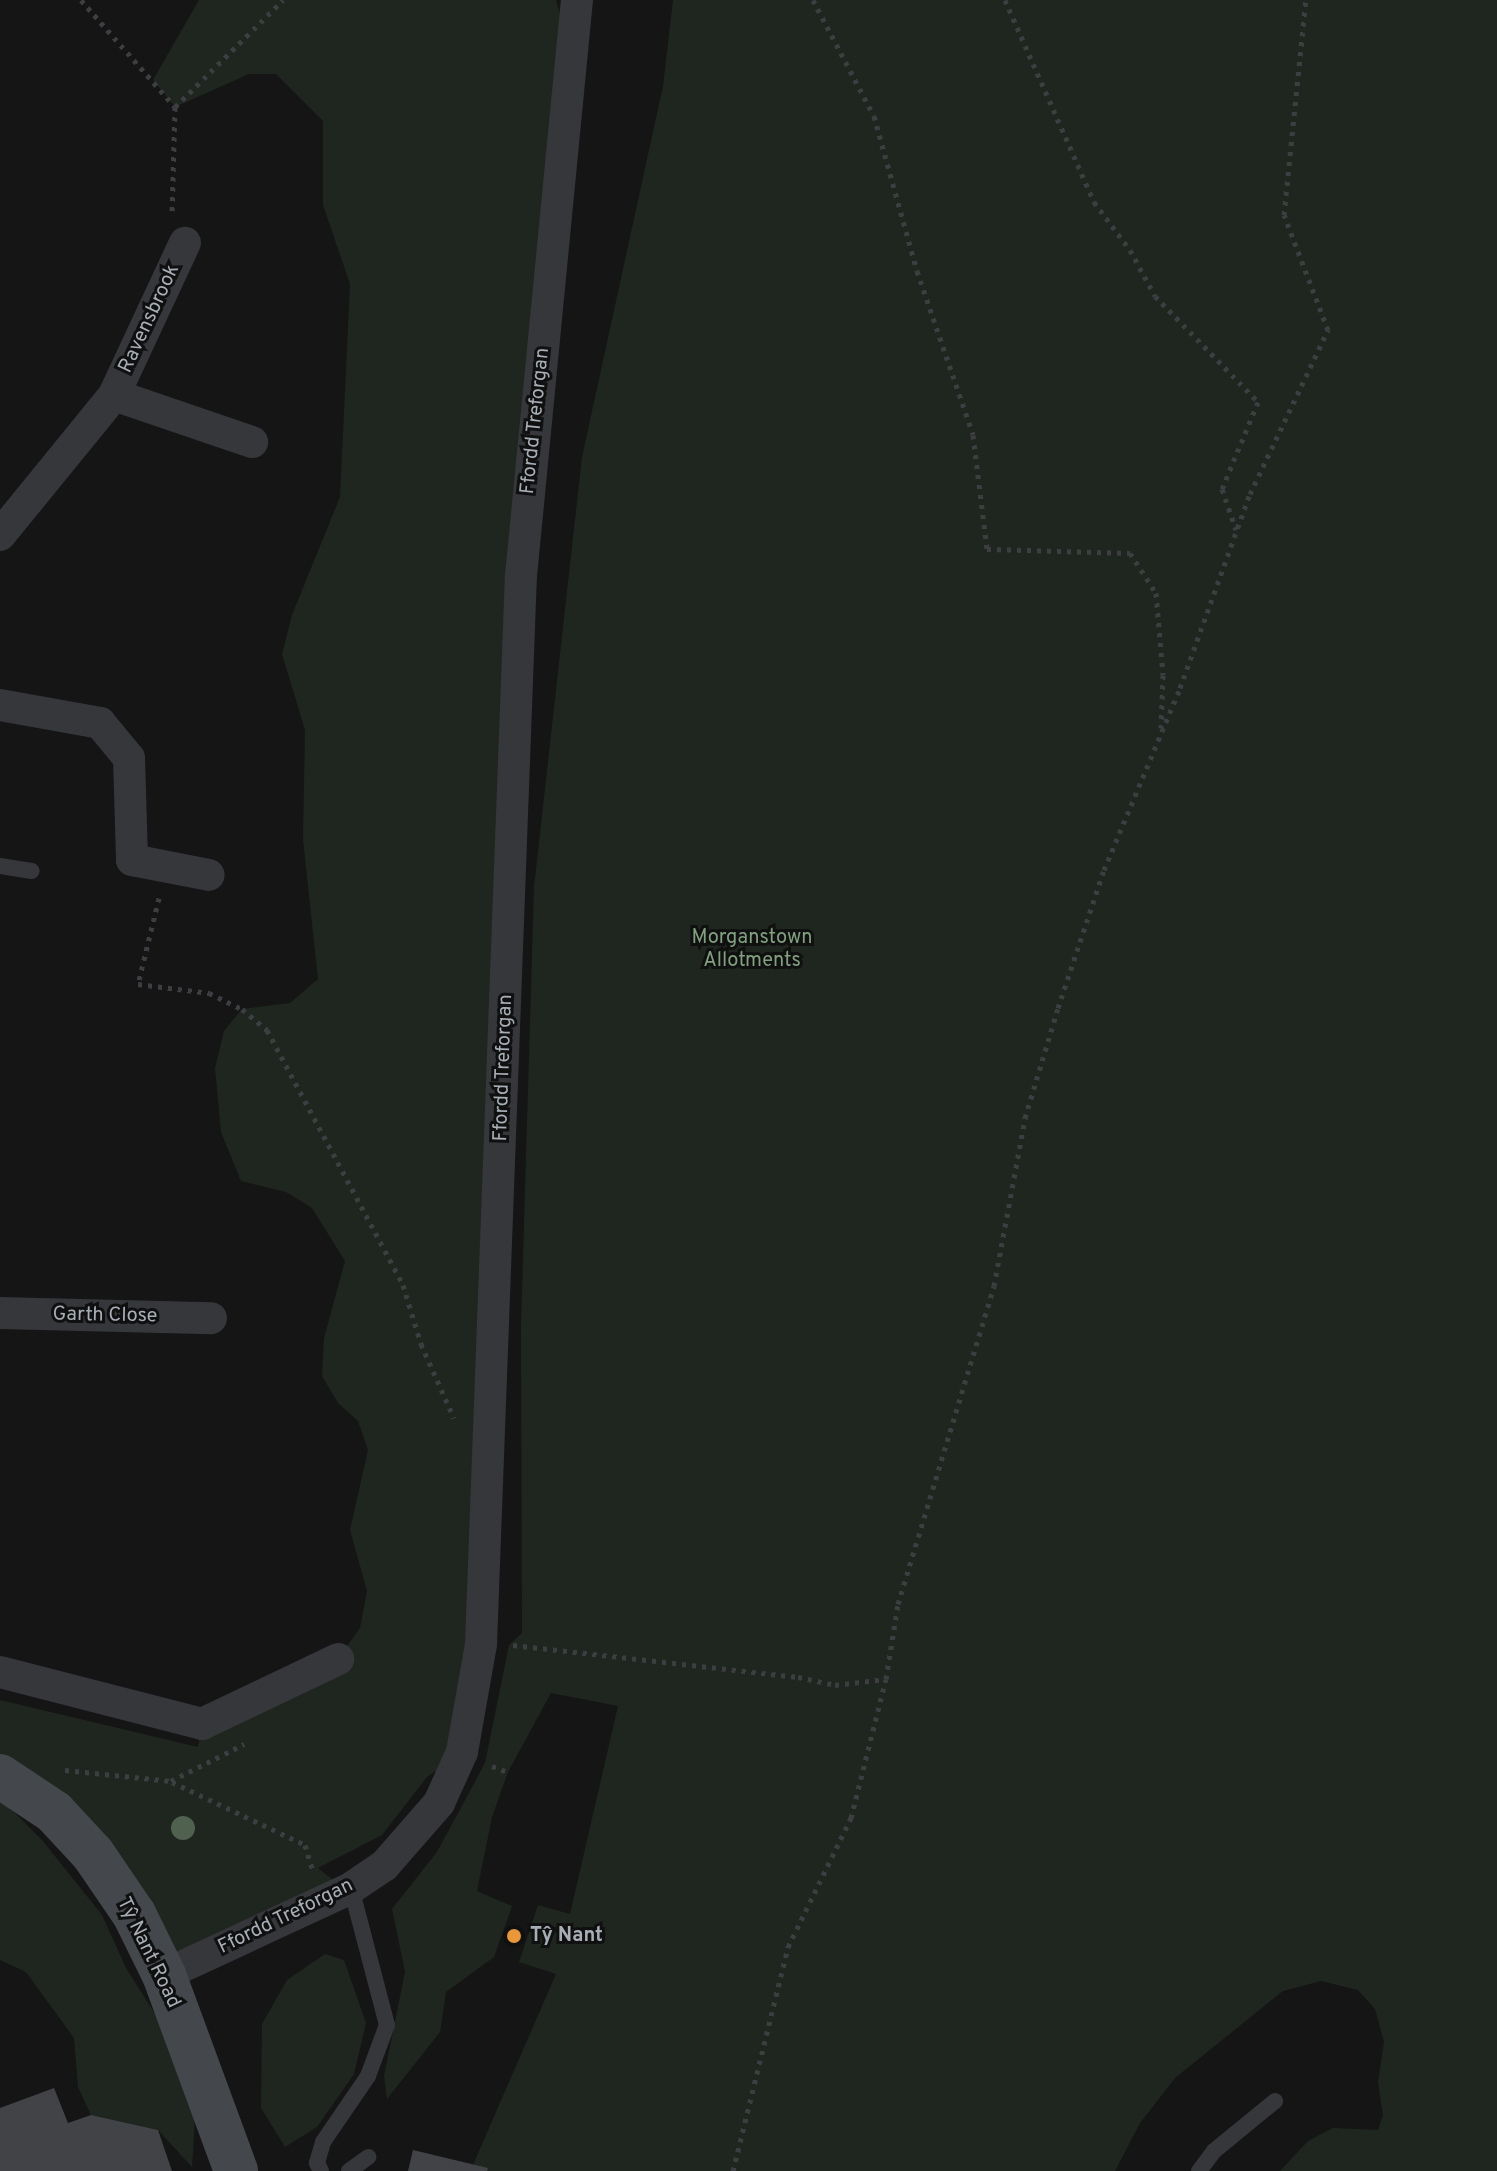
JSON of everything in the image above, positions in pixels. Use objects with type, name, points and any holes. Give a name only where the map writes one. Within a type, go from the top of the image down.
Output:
[{"type":"main road","name":"Tŷ Nant Road","points":[[2,1777],[54,1812],[93,1854],[134,1914],[164,1975],[236,2171]]},
{"type":"street","name":"Ffordd Treforgan","points":[[164,1975],[337,1894],[384,1866],[439,1803],[462,1752],[481,1644],[490,1466],[521,576],[577,0]]},
{"type":"street","name":"Ravensbrook","points":[[6,516],[114,395],[185,243]]},
{"type":"street","name":"Ravensbrook","points":[[114,395],[252,442]]},
{"type":"street","points":[[0,705],[100,723],[129,758],[132,860],[209,875]]},
{"type":"street","name":"Garth Close","points":[[0,1313],[211,1318]]},
{"type":"street","points":[[0,1672],[202,1724],[338,1659]]},
{"type":"lane","points":[[0,866],[32,871]]},
{"type":"lane","points":[[321,2171],[317,2163],[323,2142],[368,2076],[387,2025],[337,1894]]},
{"type":"lane","points":[[1199,2171],[1214,2151],[1275,2101]]},
{"type":"lane","points":[[349,2171],[368,2157]]},
{"type":"path","points":[[81,0],[175,107],[172,222],[185,243]]},
{"type":"path","points":[[175,107],[283,0]]},
{"type":"path","points":[[813,0],[874,116],[917,271],[973,435],[987,549],[1130,553],[1156,593],[1163,675],[1161,734]]},
{"type":"path","points":[[1005,0],[1094,202],[1130,250],[1155,296],[1258,402],[1222,489],[1237,531]]},
{"type":"path","points":[[733,2171],[788,1947],[851,1818],[886,1679],[898,1604],[994,1286],[1025,1118],[1104,870],[1161,734],[1250,494],[1328,330],[1284,215],[1306,0]]},
{"type":"path","points":[[164,865],[138,984],[209,993],[242,1009],[267,1030],[403,1285],[421,1344],[464,1446],[490,1466]]},
{"type":"path","points":[[481,1644],[755,1672],[835,1685],[886,1679]]},
{"type":"path","points":[[171,1781],[249,1740]]},
{"type":"path","points":[[2,1777],[36,1767],[171,1781],[305,1845],[337,1894]]},
{"type":"green space","points":[[199,0],[556,0],[574,64],[517,680],[462,1752],[427,1777],[382,1835],[318,1868],[346,1890],[164,1975],[0,1776],[0,1700],[198,1747],[202,1724],[338,1659],[360,1628],[367,1591],[350,1530],[368,1450],[358,1421],[338,1403],[322,1376],[324,1338],[345,1261],[312,1208],[286,1192],[241,1181],[221,1132],[215,1068],[224,1031],[242,1009],[290,1003],[318,979],[303,840],[305,730],[282,654],[292,615],[340,497],[350,284],[323,205],[323,121],[276,74],[249,74],[175,107],[153,80]]},
{"type":"green space","name":"Morganstown Allotments","points":[[673,0],[1497,0],[1497,2171],[1280,2171],[1308,2141],[1333,2128],[1378,2130],[1383,2115],[1378,2082],[1384,2042],[1375,2009],[1358,1990],[1321,1981],[1283,1991],[1175,2078],[1140,2123],[1115,2171],[487,2171],[473,2165],[556,1974],[519,1962],[538,1905],[570,1914],[618,1706],[551,1693],[508,1772],[492,1817],[477,1891],[512,1906],[494,1957],[446,1992],[440,2032],[387,2099],[384,2076],[405,1972],[392,1909],[437,1852],[485,1763],[509,1645],[522,1633],[521,1326],[534,887],[582,457],[663,86]]},
{"type":"green space","points":[[0,1798],[42,1840],[102,1915],[126,1968],[183,2058],[196,2102],[192,2167],[158,2130],[91,2115],[78,2087],[74,2038],[26,1972],[0,1960]]},
{"type":"green space","points":[[325,1954],[344,1960],[366,2023],[354,2074],[317,2127],[285,2147],[261,2108],[262,2024],[287,1980]]},
{"type":"building","points":[[54,2088],[68,2123],[91,2115],[158,2130],[172,2171],[0,2171],[0,2108]]},
{"type":"building","points":[[413,2150],[488,2168],[487,2171],[408,2171]]},
{"type":"place","name":"Tŷ Nant","points":[[514,1936]]}]
